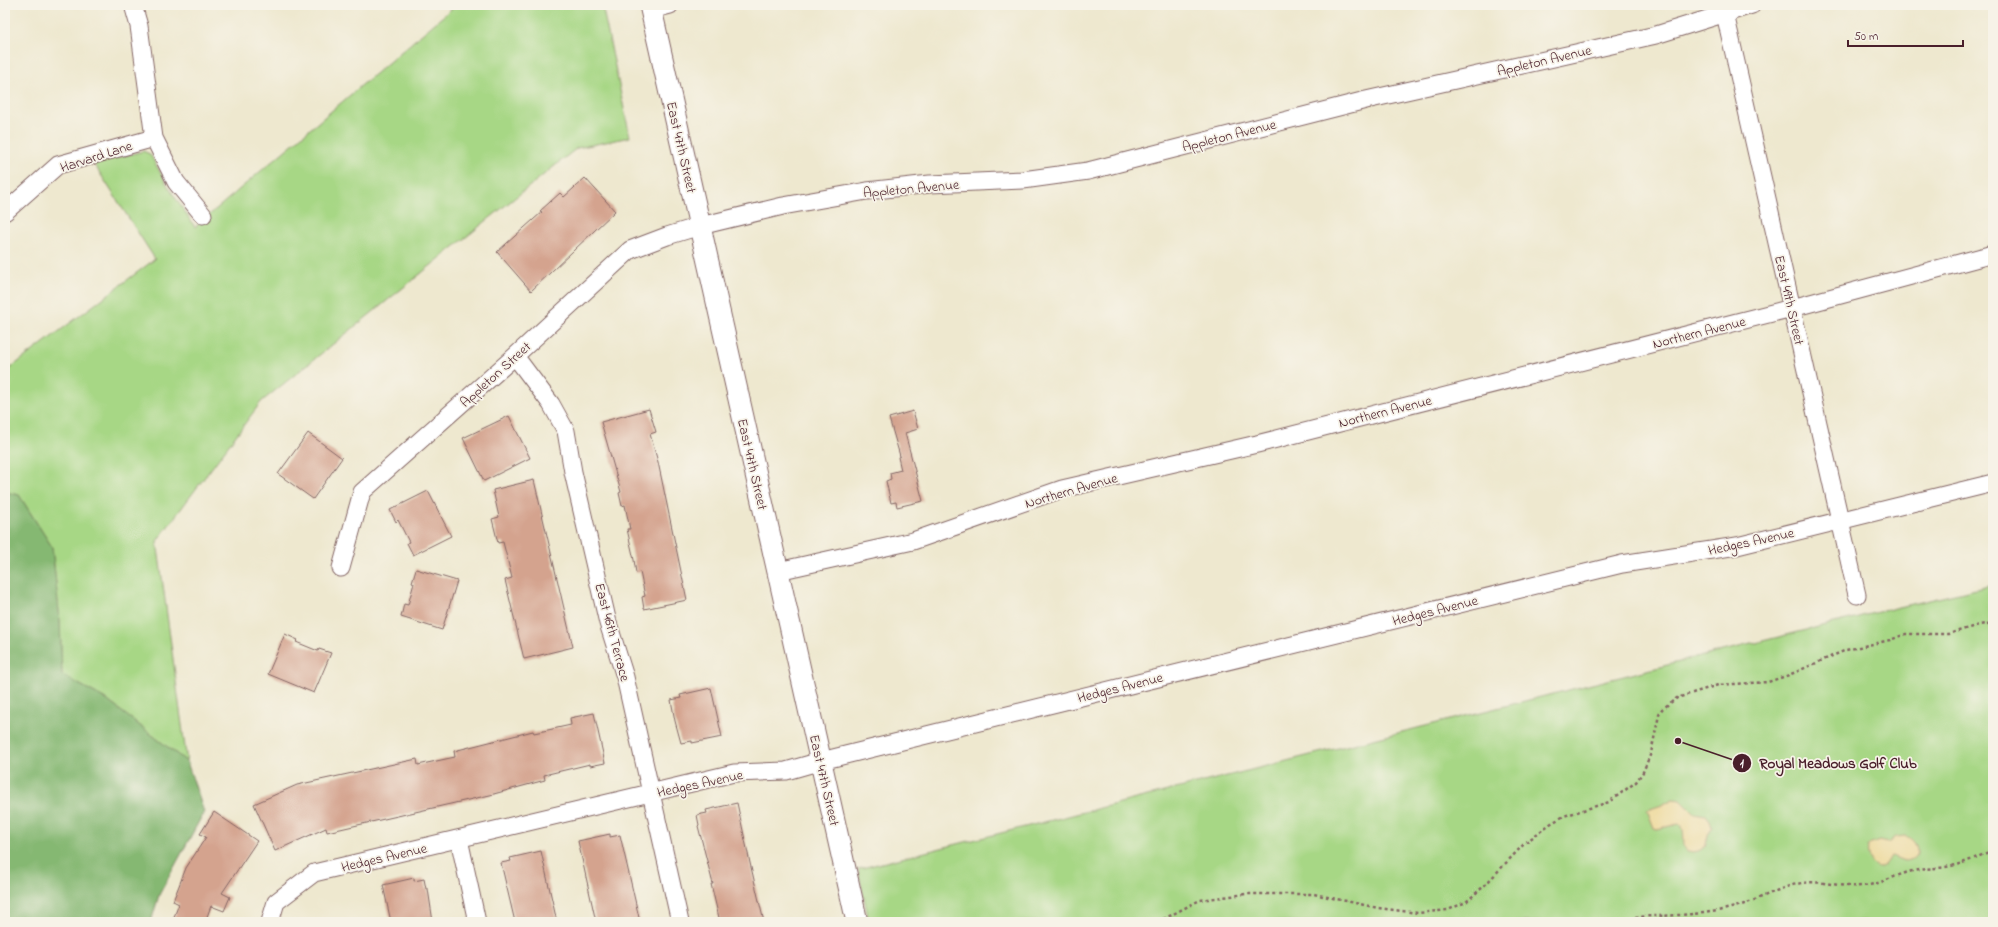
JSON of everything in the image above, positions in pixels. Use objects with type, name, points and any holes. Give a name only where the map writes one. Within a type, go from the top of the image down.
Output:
[{"type":"main road","name":"East 47th Street","points":[[657,7],[700,226],[857,922]]},
{"type":"street","points":[[133,5],[139,26]]},
{"type":"street","points":[[139,5],[139,26],[154,138],[176,182],[203,215]]},
{"type":"street","name":"Appleton Avenue","points":[[700,226],[783,206],[867,191],[930,184],[1023,180],[1088,171],[1366,100],[1656,35],[1724,9],[1752,5]]},
{"type":"street","name":"East 49th Street","points":[[1724,9],[1857,595]]},
{"type":"street","name":"Harvard Lane","points":[[5,212],[58,165],[154,138]]},
{"type":"street","name":"Appleton Street","points":[[341,568],[362,492],[515,356],[630,250],[667,236],[700,226]]},
{"type":"street","name":"Northern Avenue","points":[[778,571],[913,541],[1062,489],[1257,444],[1792,308],[1993,254]]},
{"type":"street","name":"East 46th Terrace","points":[[515,356],[551,404],[566,431],[573,472],[608,623],[626,677],[680,922]]},
{"type":"street","name":"Hedges Avenue","points":[[270,922],[276,902],[314,873],[734,773],[786,771],[821,761],[1622,564],[1737,546],[1993,482]]},
{"type":"street","points":[[459,839],[477,922]]},
{"type":"path","points":[[1158,922],[1200,900],[1246,894],[1314,894],[1378,908],[1418,913],[1448,910],[1466,902],[1484,886],[1525,843],[1550,824],[1564,816],[1609,802],[1636,782],[1643,772],[1651,753],[1659,714],[1662,708],[1677,698],[1718,685],[1768,682],[1789,675],[1846,650],[1890,640],[1906,634],[1948,634],[1979,625],[1993,623]]},
{"type":"path","points":[[1632,922],[1635,917],[1674,917],[1717,912],[1744,905],[1780,889],[1805,883],[1819,881],[1864,886],[1921,869],[1963,863],[1993,850]]},
{"type":"green space","points":[[456,5],[602,5],[630,137],[577,148],[261,402],[157,541],[187,762],[104,698],[62,675],[60,621],[52,547],[19,495],[5,492],[5,372],[155,259],[94,164],[143,151],[150,154],[169,188],[195,227]]},
{"type":"green space","points":[[5,492],[19,495],[52,547],[60,621],[62,675],[104,698],[187,762],[204,812],[159,895],[151,922],[5,922]]},
{"type":"green space","points":[[1993,585],[1993,922],[869,922],[858,869],[1870,614]]},
{"type":"sand","points":[[1673,799],[1681,800],[1694,813],[1706,815],[1710,820],[1712,828],[1708,835],[1706,845],[1700,850],[1692,852],[1686,850],[1683,829],[1679,824],[1657,829],[1654,828],[1647,810],[1662,805]]},
{"type":"sand","points":[[1905,836],[1912,840],[1915,844],[1917,851],[1914,858],[1905,861],[1891,856],[1885,865],[1881,867],[1873,865],[1868,853],[1869,845],[1879,841],[1889,843],[1896,837]]},
{"type":"building","points":[[585,178],[615,211],[531,291],[497,252],[542,212],[540,211],[560,193],[564,197]]},
{"type":"building","points":[[649,409],[656,432],[650,434],[658,462],[687,600],[644,609],[642,597],[645,596],[640,572],[636,573],[627,529],[630,529],[625,505],[622,506],[619,493],[621,492],[601,422]]},
{"type":"building","points":[[913,411],[918,429],[905,433],[923,501],[897,507],[896,502],[891,503],[886,481],[891,479],[890,473],[901,470],[898,457],[900,456],[889,418]]},
{"type":"building","points":[[509,416],[530,458],[484,481],[463,438]]},
{"type":"building","points":[[308,433],[342,458],[313,499],[278,474]]},
{"type":"building","points":[[534,480],[573,647],[524,659],[505,580],[512,578],[503,542],[498,543],[492,519],[499,517],[493,490]]},
{"type":"building","points":[[428,491],[451,536],[413,555],[407,543],[409,542],[398,520],[396,522],[390,510]]},
{"type":"building","points":[[416,569],[457,581],[442,630],[401,617],[404,604],[408,605]]},
{"type":"building","points":[[285,634],[298,640],[296,642],[318,651],[319,649],[331,653],[314,693],[268,674]]},
{"type":"building","points":[[711,688],[722,737],[692,743],[692,741],[681,743],[671,700],[681,698],[680,695]]},
{"type":"building","points":[[594,713],[605,763],[590,766],[590,764],[544,775],[545,780],[490,795],[327,832],[326,828],[275,851],[254,804],[297,785],[417,759],[418,765],[455,757],[454,751],[533,731],[534,733],[571,725],[570,718]]},
{"type":"building","points":[[737,803],[764,922],[720,922],[711,884],[713,884],[698,826],[697,815],[707,813],[706,810]]},
{"type":"building","points":[[214,812],[257,841],[222,893],[230,897],[224,911],[211,906],[205,922],[172,922],[179,904],[173,901],[186,868],[206,837],[200,834]]},
{"type":"building","points":[[610,834],[610,837],[620,835],[640,922],[596,922],[578,841]]},
{"type":"building","points":[[541,851],[557,922],[515,922],[501,863],[511,861],[510,858]]},
{"type":"building","points":[[414,878],[414,881],[424,879],[426,889],[428,889],[433,922],[391,922],[383,885]]},
{"type":"place","name":"Royal Meadows Golf Club","points":[[1678,741]]}]
